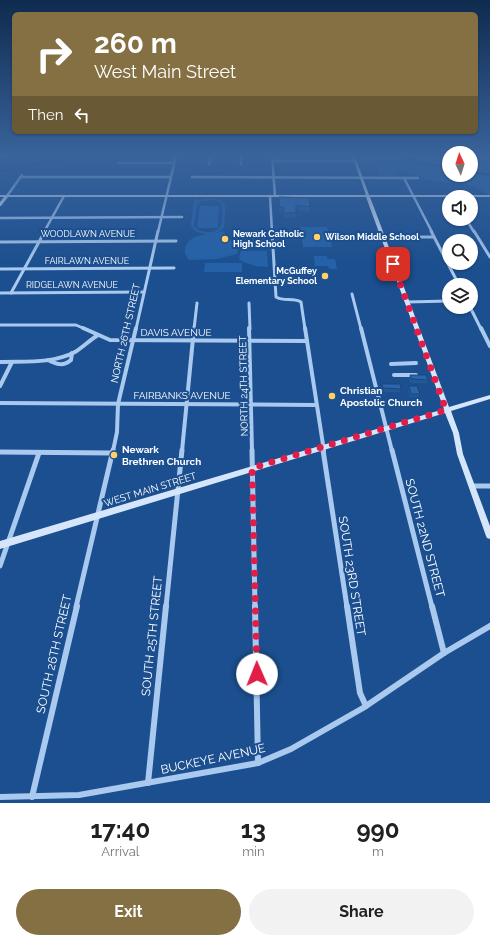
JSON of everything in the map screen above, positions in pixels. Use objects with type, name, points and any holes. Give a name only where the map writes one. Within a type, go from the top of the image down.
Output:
[{"type":"main road","points":[[0,196],[442,197]]},
{"type":"main road","points":[[0,205],[7,196]]},
{"type":"main road","points":[[368,196],[490,536]]},
{"type":"main road","points":[[478,196],[490,196]]},
{"type":"main road","name":"WEST MAIN STREET","points":[[0,545],[490,396]]},
{"type":"street","points":[[11,292],[64,196]]},
{"type":"street","name":"NORTH 26TH STREET","points":[[97,515],[117,432],[118,404],[167,196]]},
{"type":"street","name":"SOUTH 23RD STREET","points":[[270,196],[277,298],[298,300],[301,302],[360,693],[366,706]]},
{"type":"street","points":[[413,196],[455,278]]},
{"type":"street","points":[[0,218],[182,217]]},
{"type":"street","points":[[470,226],[490,257]]},
{"type":"street","points":[[383,237],[434,237]]},
{"type":"street","name":"WOODLAWN AVENUE","points":[[0,242],[176,241]]},
{"type":"street","name":"FAIRLAWN AVENUE","points":[[0,269],[174,268]]},
{"type":"street","name":"RIDGELAWN AVENUE","points":[[0,293],[144,292]]},
{"type":"street","name":"SOUTH 22ND STREET","points":[[352,294],[444,653]]},
{"type":"street","points":[[407,302],[442,301]]},
{"type":"street","name":"SOUTH 25TH STREET","points":[[148,783],[197,303]]},
{"type":"street","name":"NORTH 24TH STREET","points":[[249,303],[258,763]]},
{"type":"street","points":[[474,314],[490,346]]},
{"type":"street","name":"DAVIS AVENUE","points":[[0,325],[69,324],[83,328],[110,340],[307,341]]},
{"type":"street","points":[[0,362],[48,360],[72,353],[98,335]]},
{"type":"street","points":[[48,360],[58,365],[66,364],[71,360],[72,353]]},
{"type":"street","points":[[0,386],[12,362]]},
{"type":"street","points":[[391,364],[416,363]]},
{"type":"street","points":[[394,375],[416,375]]},
{"type":"street","name":"FAIRBANKS AVENUE","points":[[0,404],[316,405]]},
{"type":"street","points":[[0,452],[112,453]]},
{"type":"street","points":[[0,566],[39,453]]},
{"type":"street","points":[[472,486],[490,486]]},
{"type":"street","name":"SOUTH 26TH STREET","points":[[32,797],[97,515]]},
{"type":"street","name":"BUCKEYE AVENUE","points":[[0,797],[79,795],[258,763],[291,749],[366,706],[444,653],[490,626]]},
{"type":"shaded area","points":[[194,199],[197,199],[197,201],[207,199],[220,200],[225,205],[224,227],[221,230],[212,234],[201,233],[193,229],[191,225]],"holes":[[[201,201],[217,201],[222,204],[222,219],[218,230],[203,232],[196,228],[194,226],[197,205]]]},
{"type":"shaded area","points":[[200,206],[219,206],[218,228],[197,228]]},
{"type":"shaded area","points":[[300,227],[327,227],[332,247],[303,247]]},
{"type":"shaded area","points":[[223,231],[237,248],[237,254],[217,259],[189,260],[185,254],[188,242],[198,236]]},
{"type":"shaded area","points":[[241,251],[267,251],[268,267],[255,266],[241,261],[239,257]]},
{"type":"shaded area","points":[[314,256],[327,256],[327,259],[335,259],[337,269],[329,269],[328,266],[315,266]]},
{"type":"shaded area","points":[[205,263],[242,263],[242,272],[204,272]]},
{"type":"building","points":[[279,197],[309,198],[310,207],[296,205],[296,213],[284,213],[283,207],[279,207]]},
{"type":"building","points":[[410,375],[426,375],[428,380],[412,379]]},
{"type":"building","points":[[382,384],[400,384],[401,389],[383,388]]},
{"type":"building","points":[[409,386],[417,386],[420,394],[411,394]]},
{"type":"place","name":"Wilson Middle School","points":[[317,237]]},
{"type":"place","name":"Newark Catholic High School","points":[[225,239]]},
{"type":"place","name":"McGuffey Elementary School","points":[[325,276]]},
{"type":"place","name":"Christian Apostolic Church","points":[[332,396]]},
{"type":"place","name":"Newark Brethren Church","points":[[114,455]]},
{"type":"route","points":[[257,674],[252,468],[446,410],[393,264]]}]
